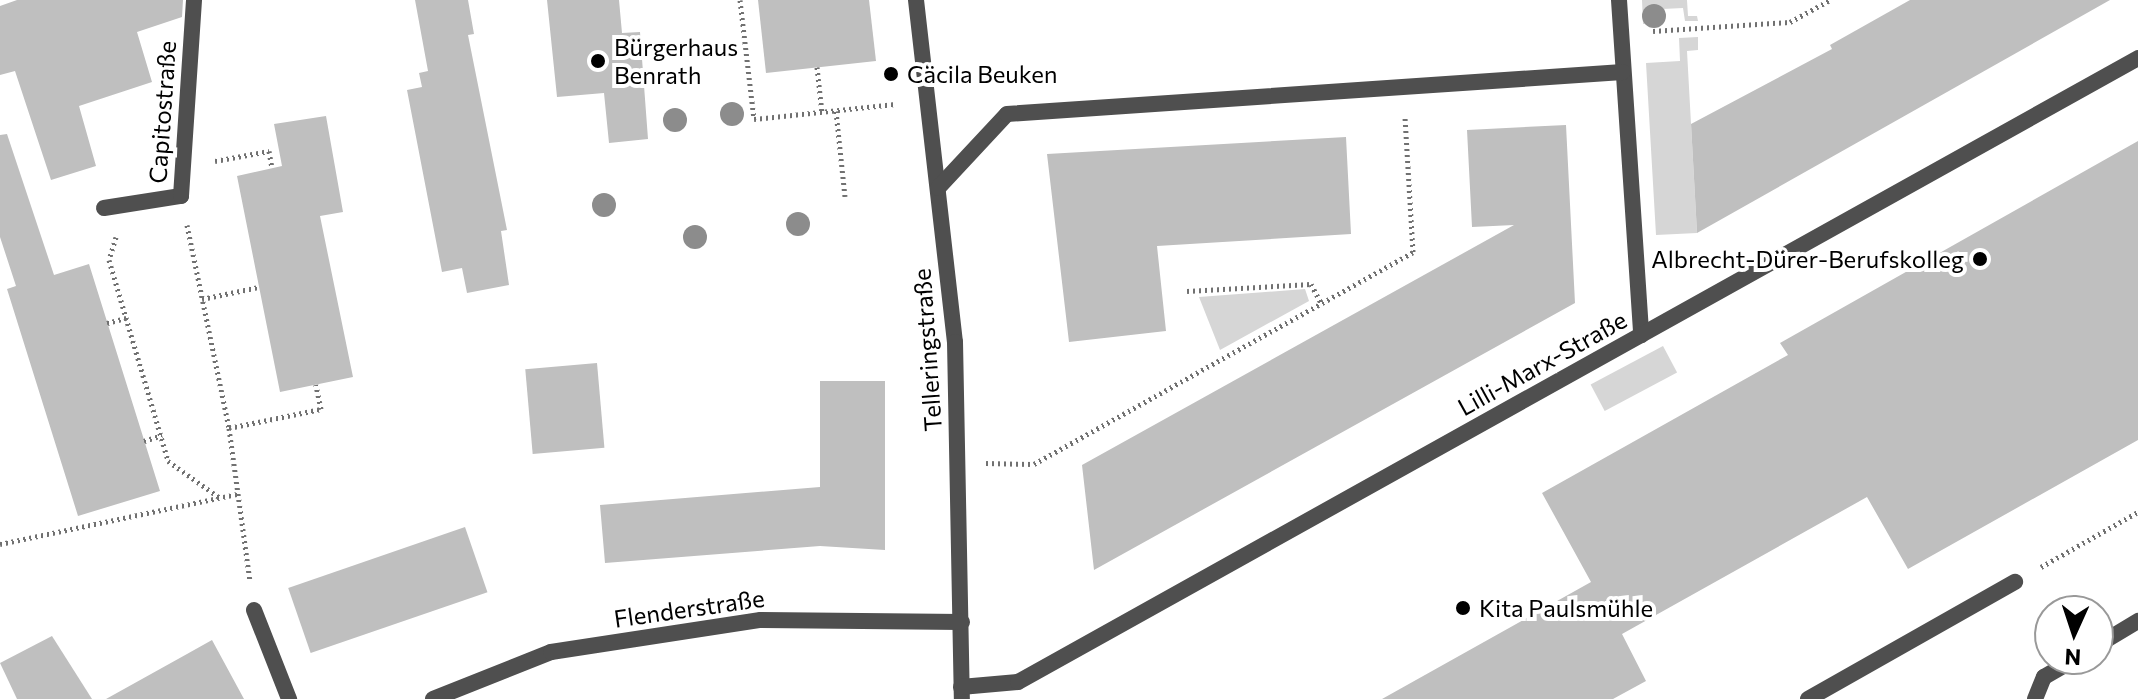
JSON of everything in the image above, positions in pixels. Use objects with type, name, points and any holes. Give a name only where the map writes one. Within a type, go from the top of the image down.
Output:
[{"type":"street","name":"Capitostraße","points":[[104,208],[181,196],[194,0]]},
{"type":"street","name":"Telleringstraße","points":[[916,0],[955,342],[962,693]]},
{"type":"street","points":[[1619,0],[1641,335]]},
{"type":"street","name":"Lilli-Marx-Straße","points":[[962,693],[1018,682],[2138,58]]},
{"type":"street","points":[[938,188],[1007,114],[1623,72]]},
{"type":"street","points":[[1808,699],[2015,582]]},
{"type":"street","points":[[254,610],[289,699]]},
{"type":"street","name":"Flenderstraße","points":[[433,699],[551,652],[761,620],[962,622]]},
{"type":"street","points":[[2114,635],[2138,621]]},
{"type":"street","points":[[2035,699],[2047,675]]},
{"type":"path","points":[[740,0],[754,119],[928,98]]},
{"type":"path","points":[[1621,33],[1790,22],[1830,0]]},
{"type":"path","points":[[817,67],[822,112]]},
{"type":"path","points":[[958,463],[1034,464],[1413,252],[1403,87]]},
{"type":"path","points":[[836,111],[845,197]]},
{"type":"path","points":[[183,167],[269,151],[272,168]]},
{"type":"path","points":[[181,196],[229,428],[254,610]]},
{"type":"path","points":[[125,205],[109,260],[168,461],[220,498]]},
{"type":"path","points":[[1187,291],[1311,284],[1321,303]]},
{"type":"path","points":[[202,299],[259,287]]},
{"type":"path","points":[[107,323],[126,318]]},
{"type":"path","points":[[229,428],[321,409],[316,385]]},
{"type":"path","points":[[144,441],[162,435]]},
{"type":"path","points":[[0,544],[238,494]]},
{"type":"path","points":[[2015,582],[2138,512]]},
{"type":"shaded area","points":[[1642,0],[1687,0],[1688,16],[1697,16],[1698,21],[1685,21],[1683,8],[1662,9],[1663,23],[1643,24]]},
{"type":"shaded area","points":[[1698,37],[1698,50],[1687,51],[1697,233],[1656,235],[1646,63],[1680,61],[1679,38]]},
{"type":"shaded area","points":[[1305,289],[1309,301],[1220,350],[1199,297]]},
{"type":"shaded area","points":[[1663,346],[1677,372],[1605,411],[1591,384]]},
{"type":"building","points":[[17,0],[183,0],[182,17],[137,32],[152,82],[79,106],[96,166],[51,180],[15,71],[0,75],[0,6]]},
{"type":"building","points":[[415,0],[468,0],[474,34],[468,35],[507,230],[501,231],[509,285],[467,293],[462,268],[442,272],[407,90],[422,87],[419,73],[428,71]]},
{"type":"building","name":"Bürgerhaus Benrath","points":[[547,0],[619,0],[622,33],[640,32],[648,139],[609,143],[604,93],[557,97]]},
{"type":"building","name":"Bürgerhaus Benrath","points":[[758,0],[869,0],[876,61],[766,73]]},
{"type":"building","points":[[1910,0],[2110,0],[1697,233],[1691,124],[1832,49],[1830,45]]},
{"type":"building","points":[[326,116],[343,212],[320,216],[353,377],[280,392],[237,176],[282,166],[274,124]]},
{"type":"building","points":[[1566,125],[1575,303],[1094,570],[1082,465],[1514,225],[1472,227],[1467,130]]},
{"type":"building","points":[[7,134],[54,275],[89,264],[160,491],[78,516],[7,289],[16,286],[0,237],[0,135]]},
{"type":"building","points":[[1346,137],[1351,234],[1157,246],[1166,331],[1069,342],[1047,154]]},
{"type":"building","points":[[2138,141],[2138,440],[1908,569],[1867,497],[1622,634],[1646,681],[1613,699],[1382,699],[1591,582],[1542,493],[1788,355],[1780,343]]},
{"type":"building","points":[[597,363],[604,448],[533,454],[525,369]]},
{"type":"building","points":[[820,381],[885,381],[885,550],[820,546],[605,563],[600,505],[820,487]]},
{"type":"building","points":[[465,527],[487,592],[311,653],[288,588]]},
{"type":"building","points":[[52,636],[92,699],[17,699],[0,663]]},
{"type":"building","points":[[212,640],[244,699],[106,699],[187,654]]},
{"type":"place","name":"Bürgerhaus Benrath","points":[[598,61]]},
{"type":"place","name":"Cäcila Beuken","points":[[891,74]]},
{"type":"place","name":"Albrecht-Dürer-Berufskolleg","points":[[1980,259]]},
{"type":"place","name":"Kita Paulsmühle","points":[[1463,608]]}]
